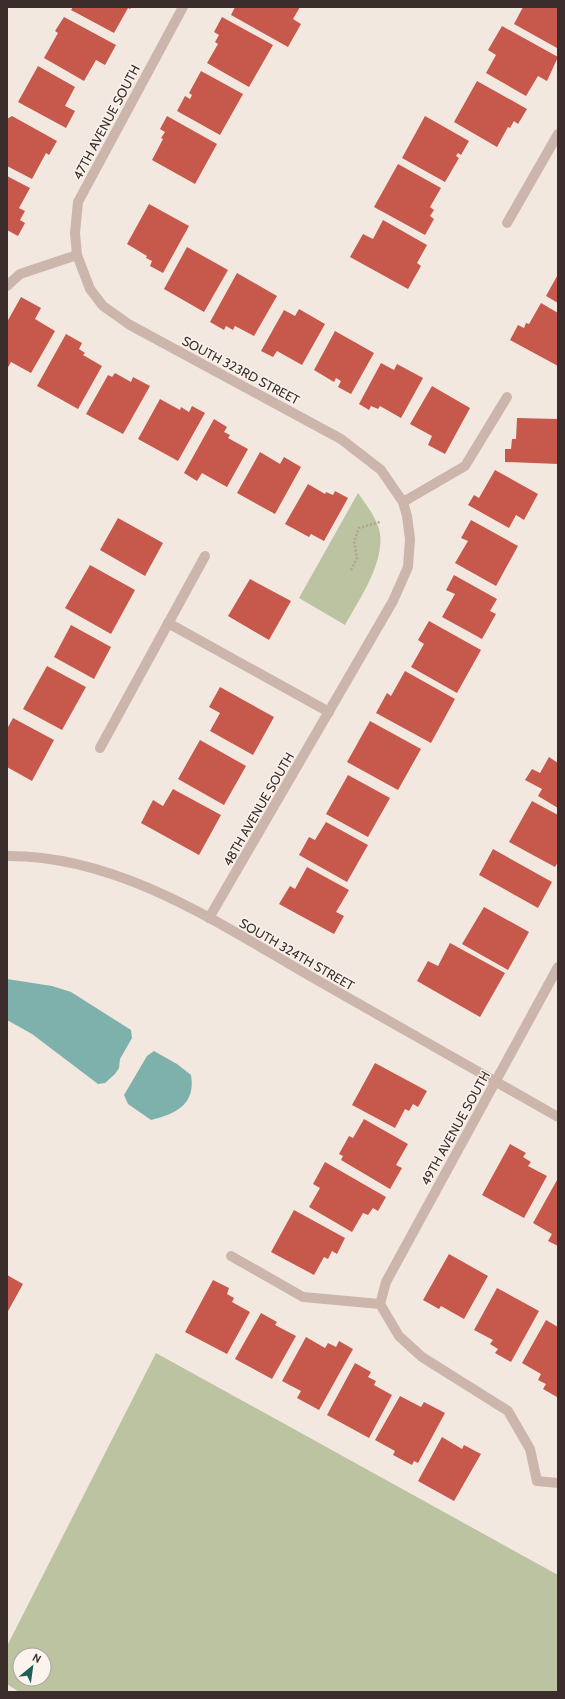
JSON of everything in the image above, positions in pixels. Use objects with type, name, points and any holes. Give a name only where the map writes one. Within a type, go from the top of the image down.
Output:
[{"type":"street","name":"47TH AVENUE SOUTH","points":[[77,255],[75,233],[78,202],[183,7]]},
{"type":"street","points":[[507,224],[558,134]]},
{"type":"street","points":[[7,286],[20,274],[77,255]]},
{"type":"street","name":"SOUTH 323RD STREET","points":[[77,255],[90,288],[103,306],[130,325],[341,439],[381,470],[403,502]]},
{"type":"street","points":[[403,502],[464,466],[507,397]]},
{"type":"street","name":"48TH AVENUE SOUTH","points":[[209,918],[393,601],[408,567],[410,539],[407,516],[403,502]]},
{"type":"street","points":[[100,748],[205,556]]},
{"type":"street","points":[[168,623],[329,712]]},
{"type":"street","name":"SOUTH 324TH STREET","points":[[7,856],[62,860],[138,883],[209,918],[558,1117]]},
{"type":"street","name":"49TH AVENUE SOUTH","points":[[380,1304],[386,1282],[558,967]]},
{"type":"street","points":[[231,1256],[303,1297],[380,1304],[399,1336],[422,1357],[508,1411],[530,1449],[537,1480],[558,1483]]},
{"type":"path","points":[[351,570],[357,558],[354,541],[359,528],[380,522]]},
{"type":"green space","points":[[358,493],[377,523],[380,534],[380,545],[378,557],[369,581],[345,625],[299,598]]},
{"type":"green space","points":[[156,1353],[558,1575],[558,1692],[19,1692],[7,1684],[7,1646]]},
{"type":"water","points":[[7,979],[52,986],[71,992],[131,1030],[132,1038],[120,1059],[119,1068],[115,1074],[105,1083],[98,1084],[32,1034],[7,1020]]},
{"type":"water","points":[[154,1051],[177,1064],[191,1075],[192,1085],[187,1100],[182,1106],[168,1115],[151,1120],[128,1104],[124,1095],[147,1056]]},
{"type":"building","points":[[73,7],[132,7],[130,9],[128,8],[114,33],[71,10]]},
{"type":"building","points":[[235,7],[300,7],[293,19],[301,24],[288,47],[231,15]]},
{"type":"building","points":[[523,7],[558,7],[557,48],[514,24]]},
{"type":"building","points":[[64,17],[116,45],[105,65],[96,60],[84,81],[44,58],[58,33],[55,31]]},
{"type":"building","points":[[222,17],[273,45],[249,87],[207,63],[218,44],[215,42],[219,35],[214,32]]},
{"type":"building","points":[[502,26],[558,57],[547,81],[538,76],[526,96],[486,73],[496,55],[488,50]]},
{"type":"building","points":[[38,66],[75,87],[65,106],[75,111],[66,128],[18,102]]},
{"type":"building","points":[[201,71],[243,94],[220,135],[177,111],[185,96],[190,99],[192,95],[189,93]]},
{"type":"building","points":[[477,81],[527,109],[518,124],[514,121],[510,128],[508,127],[497,147],[454,122]]},
{"type":"building","points":[[12,116],[57,141],[49,155],[46,153],[32,179],[7,166],[7,119]]},
{"type":"building","points":[[167,116],[217,144],[195,184],[152,160],[163,139],[161,138],[165,132],[160,129]]},
{"type":"building","points":[[425,116],[469,141],[461,155],[458,153],[456,156],[459,158],[445,182],[402,158]]},
{"type":"building","points":[[398,164],[441,188],[430,207],[434,210],[430,216],[434,219],[425,235],[374,207]]},
{"type":"building","points":[[7,176],[30,188],[19,208],[25,211],[20,220],[25,223],[18,236],[7,230]]},
{"type":"building","points":[[149,204],[189,226],[163,273],[150,266],[152,261],[146,258],[147,256],[127,244]]},
{"type":"building","points":[[383,220],[427,245],[417,263],[421,266],[408,289],[350,257],[363,234],[373,239]]},
{"type":"building","points":[[187,247],[228,270],[204,312],[164,289]]},
{"type":"building","points":[[237,273],[277,296],[254,336],[235,326],[233,330],[226,326],[224,330],[210,322]]},
{"type":"building","points":[[558,276],[558,303],[546,296]]},
{"type":"building","points":[[21,297],[41,308],[35,319],[55,331],[31,373],[11,362],[7,369],[7,322]]},
{"type":"building","points":[[541,303],[558,313],[558,366],[510,340],[518,325],[524,328],[526,323],[529,324]]},
{"type":"building","points":[[299,309],[325,324],[302,365],[277,351],[273,357],[261,351],[284,310],[295,316]]},
{"type":"building","points":[[335,331],[374,353],[351,394],[338,387],[341,381],[336,378],[334,382],[314,370]]},
{"type":"building","points":[[66,334],[82,343],[79,349],[85,353],[83,355],[102,366],[78,409],[37,386]]},
{"type":"building","points":[[381,363],[394,370],[397,364],[423,378],[401,418],[380,406],[378,409],[371,406],[369,410],[359,404]]},
{"type":"building","points":[[115,373],[131,382],[133,377],[150,386],[123,434],[86,414],[108,375],[112,377]]},
{"type":"building","points":[[432,386],[470,408],[445,454],[428,445],[432,436],[410,424]]},
{"type":"building","points":[[160,399],[180,410],[181,407],[189,412],[192,406],[205,413],[178,461],[138,439]]},
{"type":"building","points":[[517,418],[558,419],[558,464],[505,462],[505,449],[511,449],[512,439],[516,439]]},
{"type":"building","points":[[214,419],[227,427],[224,432],[230,435],[228,438],[248,449],[227,487],[202,473],[197,481],[184,473]]},
{"type":"building","points":[[260,452],[280,464],[284,457],[301,467],[275,514],[237,493]]},
{"type":"building","points":[[495,470],[538,494],[524,520],[516,515],[509,528],[468,505],[474,495],[479,498]]},
{"type":"building","points":[[308,484],[325,494],[326,492],[333,495],[335,491],[348,498],[324,541],[311,534],[309,537],[285,524]]},
{"type":"building","points":[[118,518],[163,543],[145,576],[100,550]]},
{"type":"building","points":[[471,520],[518,546],[496,586],[455,563],[468,541],[461,538]]},
{"type":"building","points":[[90,565],[135,590],[111,634],[65,608]]},
{"type":"building","points":[[454,575],[497,599],[490,611],[496,614],[482,639],[442,617],[455,594],[446,590]]},
{"type":"building","points":[[250,579],[291,601],[269,640],[228,616]]},
{"type":"building","points":[[429,621],[481,650],[457,693],[411,667],[424,644],[418,640]]},
{"type":"building","points":[[71,625],[111,647],[94,679],[54,657]]},
{"type":"building","points":[[47,666],[86,687],[62,730],[23,709]]},
{"type":"building","points":[[405,671],[455,699],[431,743],[376,713],[387,693],[391,696]]},
{"type":"building","points":[[220,687],[274,717],[253,755],[210,731],[220,713],[209,707]]},
{"type":"building","points":[[13,718],[54,740],[32,781],[7,767],[7,729]]},
{"type":"building","points":[[370,721],[421,749],[398,790],[347,762]]},
{"type":"building","points":[[200,740],[246,766],[224,805],[178,779]]},
{"type":"building","points":[[549,757],[558,763],[558,808],[538,796],[542,789],[525,780],[532,769],[540,773]]},
{"type":"building","points":[[348,775],[390,798],[368,837],[326,814]]},
{"type":"building","points":[[173,789],[221,815],[199,855],[141,823],[153,800],[163,806]]},
{"type":"building","points":[[532,801],[558,815],[558,862],[555,867],[509,842]]},
{"type":"building","points":[[326,822],[368,845],[347,882],[299,855],[309,837],[315,840]]},
{"type":"building","points":[[493,849],[552,882],[538,908],[479,875]]},
{"type":"building","points":[[307,867],[349,890],[336,912],[344,916],[334,934],[279,904],[290,886],[295,889]]},
{"type":"building","points":[[484,907],[529,932],[508,970],[462,944]]},
{"type":"building","points":[[450,943],[505,973],[480,1017],[417,981],[428,961],[438,966]]},
{"type":"building","points":[[375,1063],[427,1091],[418,1107],[413,1104],[409,1111],[405,1109],[395,1128],[352,1105]]},
{"type":"building","points":[[364,1119],[408,1144],[396,1165],[402,1168],[390,1189],[341,1160],[343,1156],[339,1154],[349,1136],[353,1138]]},
{"type":"building","points":[[510,1144],[526,1153],[523,1157],[531,1162],[528,1166],[547,1176],[524,1218],[482,1195]]},
{"type":"building","points":[[325,1162],[386,1197],[378,1211],[373,1208],[368,1215],[363,1213],[352,1232],[309,1207],[320,1188],[313,1184]]},
{"type":"building","points":[[557,1180],[558,1246],[548,1241],[552,1234],[533,1223]]},
{"type":"building","points":[[294,1210],[345,1238],[337,1254],[332,1251],[328,1259],[324,1257],[314,1275],[271,1252]]},
{"type":"building","points":[[449,1254],[488,1276],[464,1319],[441,1306],[439,1309],[423,1300]]},
{"type":"building","points":[[7,1275],[23,1284],[7,1313]]},
{"type":"building","points":[[213,1280],[229,1288],[227,1294],[234,1298],[232,1302],[250,1312],[227,1354],[185,1332]]},
{"type":"building","points":[[497,1288],[539,1311],[511,1362],[495,1353],[498,1349],[490,1344],[493,1340],[474,1330]]},
{"type":"building","points":[[261,1313],[277,1322],[275,1325],[296,1336],[272,1379],[235,1359]]},
{"type":"building","points":[[546,1320],[558,1327],[557,1397],[543,1389],[546,1384],[538,1380],[541,1374],[522,1363]]},
{"type":"building","points":[[306,1337],[325,1348],[328,1343],[336,1347],[339,1341],[353,1349],[319,1410],[297,1398],[301,1391],[282,1381]]},
{"type":"building","points":[[355,1363],[371,1372],[368,1377],[376,1381],[374,1385],[392,1395],[369,1438],[327,1415]]},
{"type":"building","points":[[400,1396],[421,1407],[424,1402],[445,1413],[418,1463],[414,1461],[412,1465],[393,1455],[395,1451],[375,1440]]},
{"type":"building","points":[[442,1437],[462,1449],[464,1445],[481,1454],[454,1501],[418,1481]]}]
